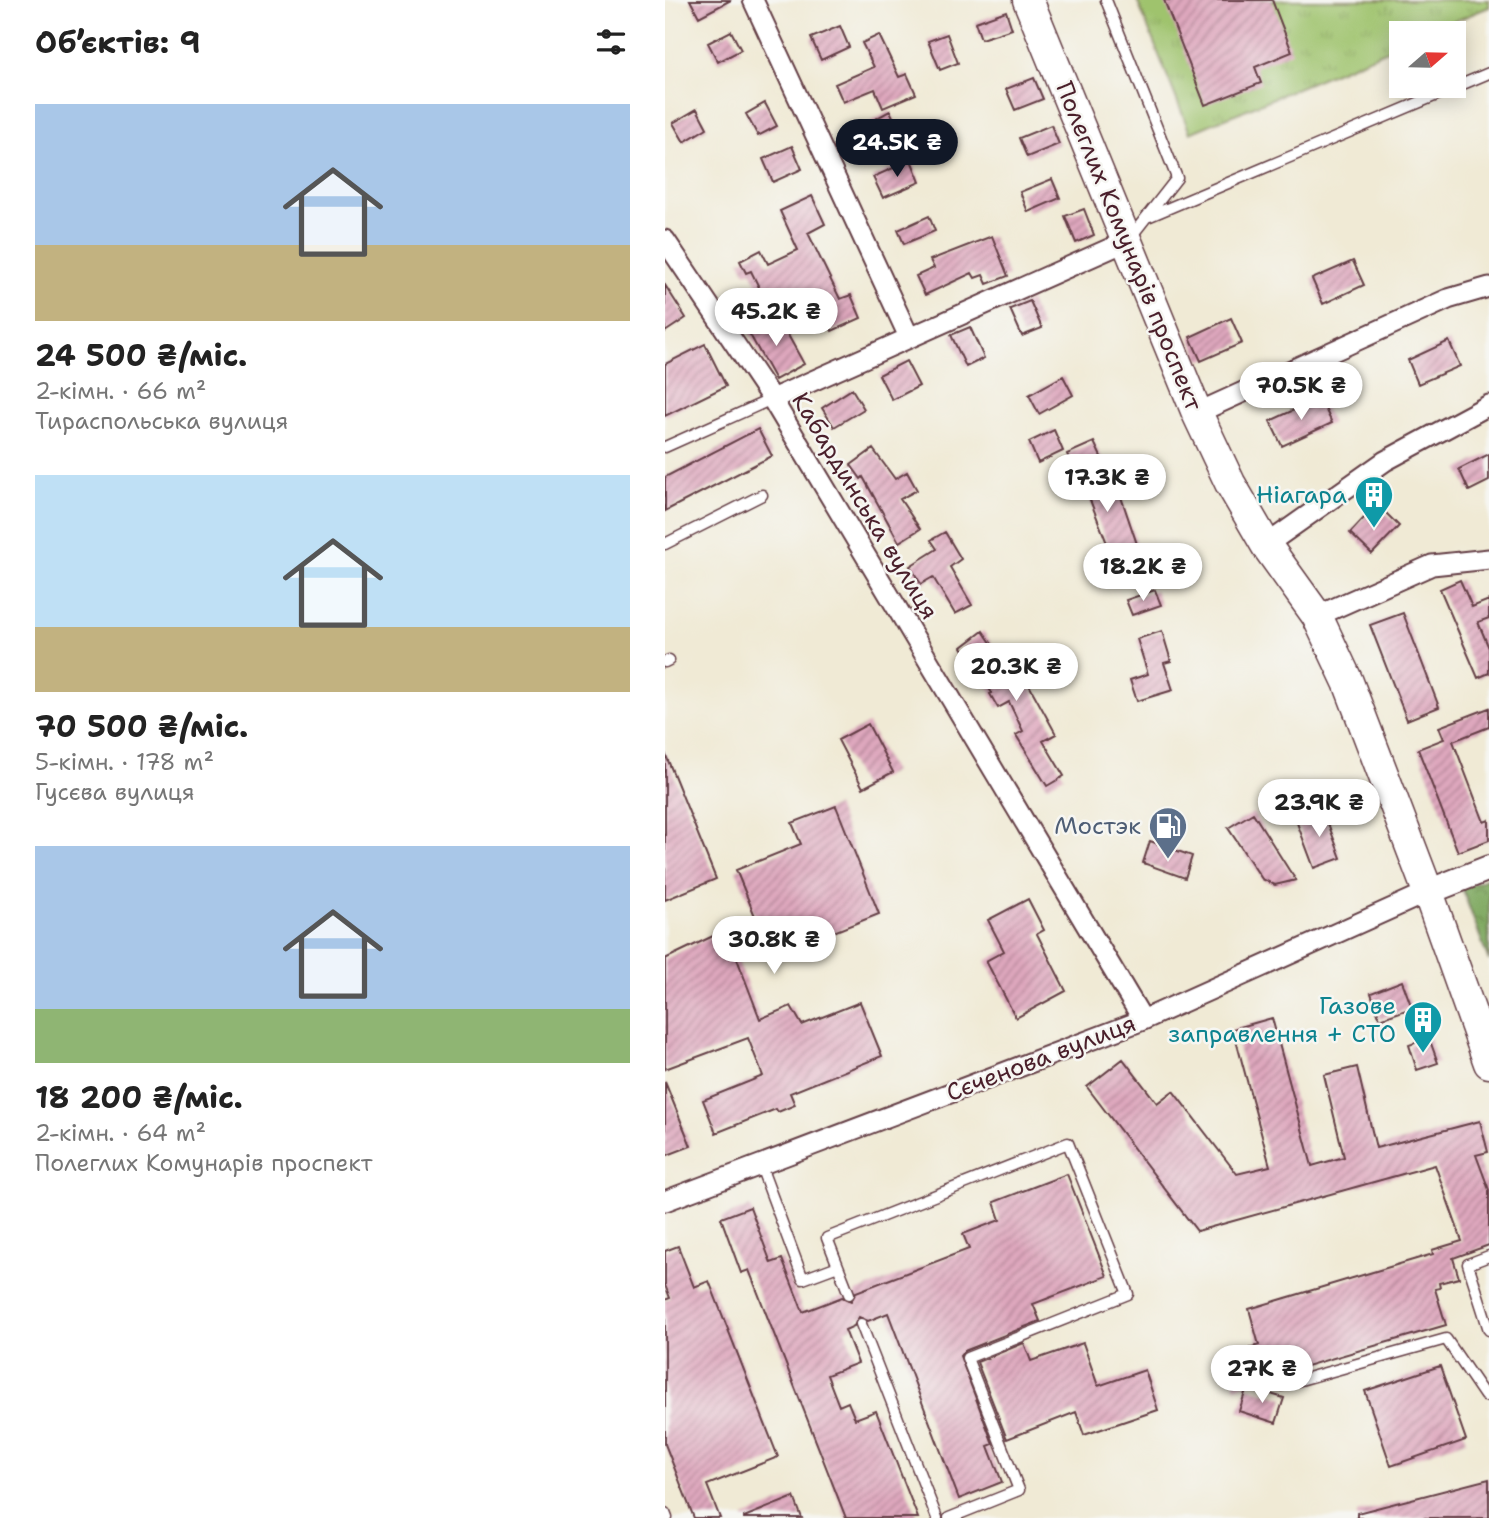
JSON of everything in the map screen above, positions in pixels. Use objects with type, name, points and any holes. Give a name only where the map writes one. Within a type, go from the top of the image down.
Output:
[{"type":"main road","name":"Полеглих Комунарів проспект","points":[[1028,0],[1197,413],[1230,483],[1266,545],[1317,616],[1348,682],[1429,892],[1489,1063]]},
{"type":"street","points":[[753,0],[909,337]]},
{"type":"street","name":"Кабардинська вулиця","points":[[665,240],[772,399],[1143,1020]]},
{"type":"street","points":[[772,399],[1127,241]]},
{"type":"street","points":[[1197,413],[1448,299],[1489,287]]},
{"type":"street","points":[[1266,545],[1385,461],[1489,405]]},
{"type":"street","points":[[1317,616],[1432,565],[1489,559]]},
{"type":"street","name":"Сєченова вулиця","points":[[665,1201],[1143,1020],[1429,892],[1489,868]]},
{"type":"lane","points":[[1106,0],[1177,178],[1150,216],[1127,241]]},
{"type":"lane","points":[[1150,216],[1489,74]]},
{"type":"lane","points":[[665,447],[772,399]]},
{"type":"lane","points":[[665,544],[762,495]]},
{"type":"lane","points":[[849,1294],[827,1238],[1068,1143],[1128,1294],[967,1358],[1019,1490],[949,1518]]},
{"type":"lane","points":[[759,1164],[803,1279],[838,1266]]},
{"type":"lane","points":[[1489,1255],[1468,1264],[1489,1330]]},
{"type":"lane","points":[[861,1324],[937,1518]]},
{"type":"lane","points":[[1279,1387],[1447,1339],[1485,1396],[1489,1395]]},
{"type":"lane","points":[[665,1513],[667,1518]]},
{"type":"green space","points":[[1137,0],[1489,0],[1489,7],[1455,21],[1389,21],[1389,49],[1190,133]]},
{"type":"green space","points":[[1489,878],[1489,961],[1462,888]]},
{"type":"building","points":[[690,0],[731,0],[699,17]]},
{"type":"building","points":[[1164,0],[1272,0],[1292,52],[1255,67],[1261,83],[1205,105]]},
{"type":"building","points":[[1006,11],[1012,29],[981,39],[975,22]]},
{"type":"building","points":[[840,26],[849,47],[821,60],[811,38]]},
{"type":"building","points":[[731,31],[741,50],[718,62],[708,43]]},
{"type":"building","points":[[947,34],[958,63],[940,70],[928,41]]},
{"type":"building","points":[[879,35],[899,77],[907,74],[916,94],[883,108],[875,89],[843,102],[835,84],[874,67],[862,43]]},
{"type":"building","points":[[1034,78],[1043,99],[1015,110],[1006,89]]},
{"type":"building","points":[[765,103],[777,126],[758,136],[746,114]]},
{"type":"building","points":[[697,109],[707,128],[684,142],[673,123]]},
{"type":"building","points":[[890,111],[899,129],[865,147],[856,130]]},
{"type":"building","points":[[1051,125],[1059,144],[1027,157],[1019,138]]},
{"type":"building","points":[[792,146],[802,169],[773,182],[763,159]]},
{"type":"building","points":[[911,160],[920,182],[883,198],[873,177]]},
{"type":"building","points":[[1052,179],[1060,198],[1028,212],[1020,192]]},
{"type":"building","points":[[812,196],[825,224],[808,233],[840,299],[851,295],[861,318],[832,331],[814,291],[771,312],[751,271],[746,273],[740,261],[761,250],[768,264],[798,250],[780,211]]},
{"type":"building","points":[[1084,209],[1094,235],[1076,243],[1065,216]]},
{"type":"building","points":[[929,216],[935,231],[904,244],[898,230]]},
{"type":"building","points":[[992,236],[1008,276],[987,284],[983,275],[975,278],[972,273],[925,295],[916,276],[934,268],[930,260]]},
{"type":"building","points":[[1353,261],[1364,285],[1323,304],[1312,279]]},
{"type":"building","points":[[665,285],[686,318],[665,332]]},
{"type":"building","points":[[1030,301],[1042,328],[1022,336],[1010,309]]},
{"type":"building","points":[[778,317],[804,364],[775,380],[749,333]]},
{"type":"building","points":[[1231,318],[1242,343],[1201,361],[1190,337]]},
{"type":"building","points":[[970,327],[984,358],[966,367],[951,335]]},
{"type":"building","points":[[1449,341],[1460,366],[1418,384],[1408,360]]},
{"type":"building","points":[[705,344],[726,386],[665,416],[665,364]]},
{"type":"building","points":[[906,361],[919,386],[892,400],[879,375]]},
{"type":"building","points":[[1063,376],[1073,395],[1039,414],[1029,395]]},
{"type":"building","points":[[852,389],[864,409],[834,427],[822,408]]},
{"type":"building","points":[[1320,398],[1332,423],[1282,446],[1270,421]]},
{"type":"building","points":[[758,429],[772,456],[665,511],[665,477]]},
{"type":"building","points":[[1054,430],[1063,451],[1038,463],[1029,442]]},
{"type":"building","points":[[1094,442],[1103,461],[1096,464],[1109,495],[1119,491],[1142,559],[1125,566],[1129,576],[1106,584],[1100,570],[1109,567],[1105,553],[1110,551],[1079,472],[1075,473],[1067,454]]},
{"type":"building","points":[[873,449],[895,479],[907,472],[917,490],[900,499],[920,529],[899,542],[863,477],[861,479],[851,465]]},
{"type":"building","points":[[1489,454],[1489,481],[1469,491],[1459,469]]},
{"type":"building","name":"Ніагара","points":[[1377,504],[1399,526],[1372,554],[1350,533]]},
{"type":"building","points":[[945,532],[961,559],[950,567],[972,605],[955,614],[933,577],[921,584],[910,566],[937,549],[931,540]]},
{"type":"building","points":[[1460,580],[1472,607],[1489,600],[1489,618],[1478,622],[1489,648],[1489,673],[1478,678],[1440,589]]},
{"type":"building","points":[[1155,590],[1161,605],[1132,615],[1126,600]]},
{"type":"building","points":[[1403,613],[1439,707],[1407,720],[1370,625]]},
{"type":"building","points":[[983,631],[998,653],[1002,650],[1019,676],[1023,674],[1056,734],[1043,741],[1064,776],[1047,786],[1016,735],[1023,731],[1009,702],[998,708],[990,694],[992,693],[962,647]]},
{"type":"building","points":[[1162,631],[1171,661],[1164,663],[1173,690],[1137,701],[1130,680],[1148,674],[1137,639]]},
{"type":"building","points":[[1489,708],[1489,727],[1453,741],[1484,822],[1489,820],[1489,840],[1458,852],[1418,749],[1444,739],[1439,727]]},
{"type":"building","points":[[868,724],[893,772],[863,788],[838,740]]},
{"type":"building","points":[[665,753],[716,879],[665,900]]},
{"type":"building","points":[[836,806],[879,914],[771,957],[765,942],[736,956],[760,1019],[791,1006],[802,1025],[860,1002],[882,1056],[790,1093],[795,1105],[778,1112],[776,1109],[716,1133],[703,1100],[763,1076],[748,1038],[665,1069],[665,959],[755,916],[736,870],[801,844],[792,823]]},
{"type":"building","points":[[1323,810],[1341,858],[1314,868],[1296,820]]},
{"type":"building","points":[[1253,813],[1296,880],[1275,885],[1262,879],[1228,828]]},
{"type":"building","name":"Мостэк","points":[[1150,841],[1192,856],[1185,878],[1143,863]]},
{"type":"building","points":[[1028,899],[1044,930],[1037,934],[1066,991],[1016,1018],[986,961],[1004,951],[988,920]]},
{"type":"building","points":[[1402,981],[1412,1008],[1380,1019],[1371,993]]},
{"type":"building","points":[[1272,1018],[1312,1166],[1344,1157],[1324,1075],[1357,1067],[1376,1148],[1480,1121],[1488,1152],[1476,1155],[1489,1190],[1489,1245],[1453,1258],[1459,1278],[1439,1283],[1440,1288],[1435,1289],[1446,1325],[1235,1387],[1226,1355],[1259,1345],[1249,1309],[1433,1254],[1432,1250],[1462,1241],[1435,1165],[1197,1231],[1087,1087],[1123,1059],[1157,1103],[1173,1091],[1237,1174],[1270,1166],[1233,1029]]},
{"type":"building","name":"Газове заправлення + СТО","points":[[1429,1038],[1438,1063],[1417,1070],[1409,1045]]},
{"type":"building","points":[[665,1082],[691,1146],[665,1156]]},
{"type":"building","points":[[1067,1174],[1107,1276],[1033,1304],[1040,1321],[964,1351],[960,1356],[993,1444],[988,1446],[1002,1482],[959,1499],[888,1313],[868,1321],[859,1317],[854,1326],[845,1330],[858,1363],[827,1375],[839,1406],[848,1402],[855,1419],[876,1411],[918,1518],[846,1518],[749,1270],[741,1273],[721,1218],[750,1207],[771,1263],[782,1259],[803,1312],[842,1297],[851,1301],[856,1292],[969,1249],[963,1234],[1000,1220],[994,1202]]},
{"type":"building","points":[[678,1246],[694,1287],[709,1281],[778,1457],[707,1485],[720,1518],[694,1518],[665,1444],[665,1300],[670,1298],[665,1285],[665,1251]]},
{"type":"building","points":[[1024,1343],[1031,1361],[1083,1343],[1098,1386],[1145,1370],[1158,1410],[1084,1435],[1076,1412],[1007,1439],[977,1362]]},
{"type":"building","points":[[1440,1366],[1466,1440],[1391,1466],[1365,1391]]},
{"type":"building","points":[[1247,1387],[1284,1398],[1276,1423],[1239,1411]]},
{"type":"building","points":[[1489,1479],[1489,1518],[1357,1518],[1357,1513]]},
{"type":"building","points":[[794,1497],[802,1518],[744,1518],[744,1517]]},
{"type":"place","name":"Ніагара","points":[[1374,529]]},
{"type":"place","name":"Мостэк","points":[[1168,860]]},
{"type":"place","name":"Газове заправлення + СТО","points":[[1423,1054]]}]
